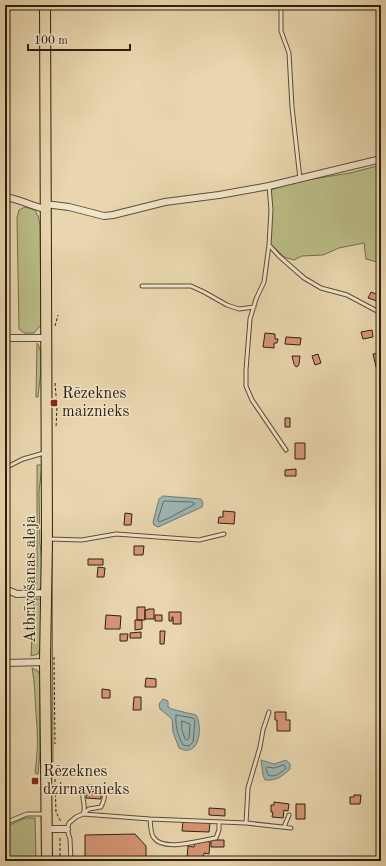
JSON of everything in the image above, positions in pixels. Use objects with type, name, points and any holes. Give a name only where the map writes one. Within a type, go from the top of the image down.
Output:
[{"type":"main road","name":"Atbrīvošanas aleja","points":[[45,5],[47,861]]},
{"type":"street","points":[[5,197],[36,207],[69,207],[96,215],[109,216],[164,202],[219,195],[269,186],[381,159]]},
{"type":"street","points":[[5,338],[45,338]]},
{"type":"street","points":[[5,589],[17,594],[46,593]]},
{"type":"street","points":[[5,663],[46,662]]},
{"type":"street","points":[[47,829],[67,829]]},
{"type":"lane","points":[[283,5],[281,11],[281,31],[289,53],[292,107],[300,179]]},
{"type":"lane","points":[[269,186],[271,210],[270,245],[264,282],[256,299],[250,319],[246,386],[252,400],[286,450]]},
{"type":"lane","points":[[270,245],[304,278],[321,288],[347,295],[377,311]]},
{"type":"lane","points":[[142,286],[191,286],[226,305],[240,309],[254,307]]},
{"type":"lane","points":[[5,468],[23,459],[46,453]]},
{"type":"lane","points":[[47,539],[82,540],[116,534],[199,540],[224,534]]},
{"type":"lane","points":[[246,823],[248,788],[269,712]]},
{"type":"lane","points":[[71,861],[70,839],[67,829],[69,823],[76,817],[83,814],[89,809],[101,807],[105,794],[103,790],[89,787],[83,789],[82,800],[85,811],[83,814]]},
{"type":"lane","points":[[5,824],[27,814],[47,814]]},
{"type":"lane","points":[[83,814],[150,819],[246,823],[291,828]]},
{"type":"lane","points":[[284,827],[289,815]]},
{"type":"lane","points":[[150,819],[154,838],[162,844],[172,845],[216,838],[219,830],[219,822]]},
{"type":"green space","points":[[381,165],[381,263],[366,259],[364,243],[339,248],[323,255],[302,256],[294,260],[284,257],[270,243],[271,190],[294,182],[350,173]]},
{"type":"green space","points":[[25,207],[35,210],[40,225],[41,325],[34,333],[24,333],[19,329],[17,218],[19,210]]},
{"type":"green space","points":[[37,343],[41,353],[41,361],[38,397],[36,397]]},
{"type":"green space","points":[[37,465],[42,465],[39,492],[42,585],[39,590],[34,591],[37,565]]},
{"type":"green space","points":[[52,541],[53,762],[51,760],[50,622]]},
{"type":"green space","points":[[34,599],[40,599],[42,602],[40,648],[38,654],[31,656]]},
{"type":"green space","points":[[32,668],[38,671],[40,675],[40,752],[38,774],[35,773],[37,736]]},
{"type":"green space","points":[[25,818],[35,818],[36,861],[5,861],[5,827]]},
{"type":"water","points":[[163,496],[201,499],[203,503],[202,507],[158,527],[154,525],[153,522],[159,499]]},
{"type":"water","points":[[163,699],[168,701],[168,707],[171,709],[196,715],[199,733],[198,740],[192,749],[186,750],[179,748],[173,732],[172,719],[160,709],[159,704]]},
{"type":"water","points":[[261,760],[274,764],[286,760],[290,764],[290,769],[279,778],[265,780]]},
{"type":"building","points":[[371,292],[381,296],[380,302],[368,298]]},
{"type":"building","points":[[372,330],[373,337],[363,339],[361,332]]},
{"type":"building","points":[[265,333],[275,334],[275,339],[278,339],[277,343],[274,343],[274,348],[263,347]]},
{"type":"building","points":[[286,337],[301,338],[300,345],[285,344]]},
{"type":"building","points":[[379,353],[381,366],[376,367],[373,354]]},
{"type":"building","points":[[318,354],[321,363],[315,365],[312,356]]},
{"type":"building","points":[[292,356],[300,356],[299,364],[296,367],[294,364]]},
{"type":"building","points":[[285,418],[290,418],[290,427],[285,427]]},
{"type":"building","points":[[295,443],[305,443],[305,459],[295,459]]},
{"type":"building","points":[[296,469],[296,476],[285,476],[285,470]]},
{"type":"building","points":[[223,511],[235,512],[234,524],[218,523],[219,517],[223,517]]},
{"type":"building","points":[[125,513],[132,514],[131,525],[124,525]]},
{"type":"building","points":[[134,546],[144,546],[143,555],[134,555]]},
{"type":"building","points":[[88,559],[103,559],[103,565],[88,565]]},
{"type":"building","points":[[98,567],[105,568],[104,577],[97,577]]},
{"type":"building","points":[[137,607],[145,607],[145,620],[137,620]]},
{"type":"building","points":[[154,609],[154,619],[145,619],[145,610]]},
{"type":"building","points":[[169,612],[181,612],[181,624],[173,624],[173,617],[172,621],[169,621]]},
{"type":"building","points":[[106,615],[121,616],[120,629],[105,629]]},
{"type":"building","points":[[155,615],[162,615],[162,621],[155,621]]},
{"type":"building","points":[[135,620],[142,620],[142,629],[135,630]]},
{"type":"building","points":[[160,631],[165,631],[164,644],[160,644]]},
{"type":"building","points":[[141,632],[141,638],[130,638],[130,633]]},
{"type":"building","points":[[120,634],[128,634],[127,641],[120,641]]},
{"type":"building","points":[[146,678],[156,679],[156,687],[145,687]]},
{"type":"building","points":[[102,689],[110,690],[110,698],[102,698]]},
{"type":"building","points":[[134,697],[141,697],[141,710],[133,710]]},
{"type":"building","points":[[275,712],[286,712],[286,720],[290,720],[290,731],[277,731]]},
{"type":"building","points":[[86,791],[101,792],[101,799],[86,798]]},
{"type":"building","points":[[354,795],[361,795],[360,804],[350,804],[350,797],[354,797]]},
{"type":"building","points":[[274,802],[289,804],[288,811],[284,810],[283,818],[272,817],[273,812],[271,812],[271,805],[274,805]]},
{"type":"building","points":[[296,804],[305,804],[305,819],[296,819]]},
{"type":"building","points":[[209,808],[225,809],[225,816],[209,815]]},
{"type":"building","points":[[183,821],[210,823],[209,832],[182,831]]},
{"type":"building","points":[[135,834],[146,846],[146,861],[85,861],[85,835]]},
{"type":"building","points":[[211,840],[224,840],[224,847],[211,847]]},
{"type":"building","points":[[201,841],[210,842],[209,854],[204,853],[203,859],[187,858],[188,846],[194,847],[195,843],[200,843]]},
{"type":"place","name":"Rēzeknes maiznieks","points":[[54,403]]},
{"type":"place","name":"Rēzeknes dzirnavnieks","points":[[35,781]]}]
